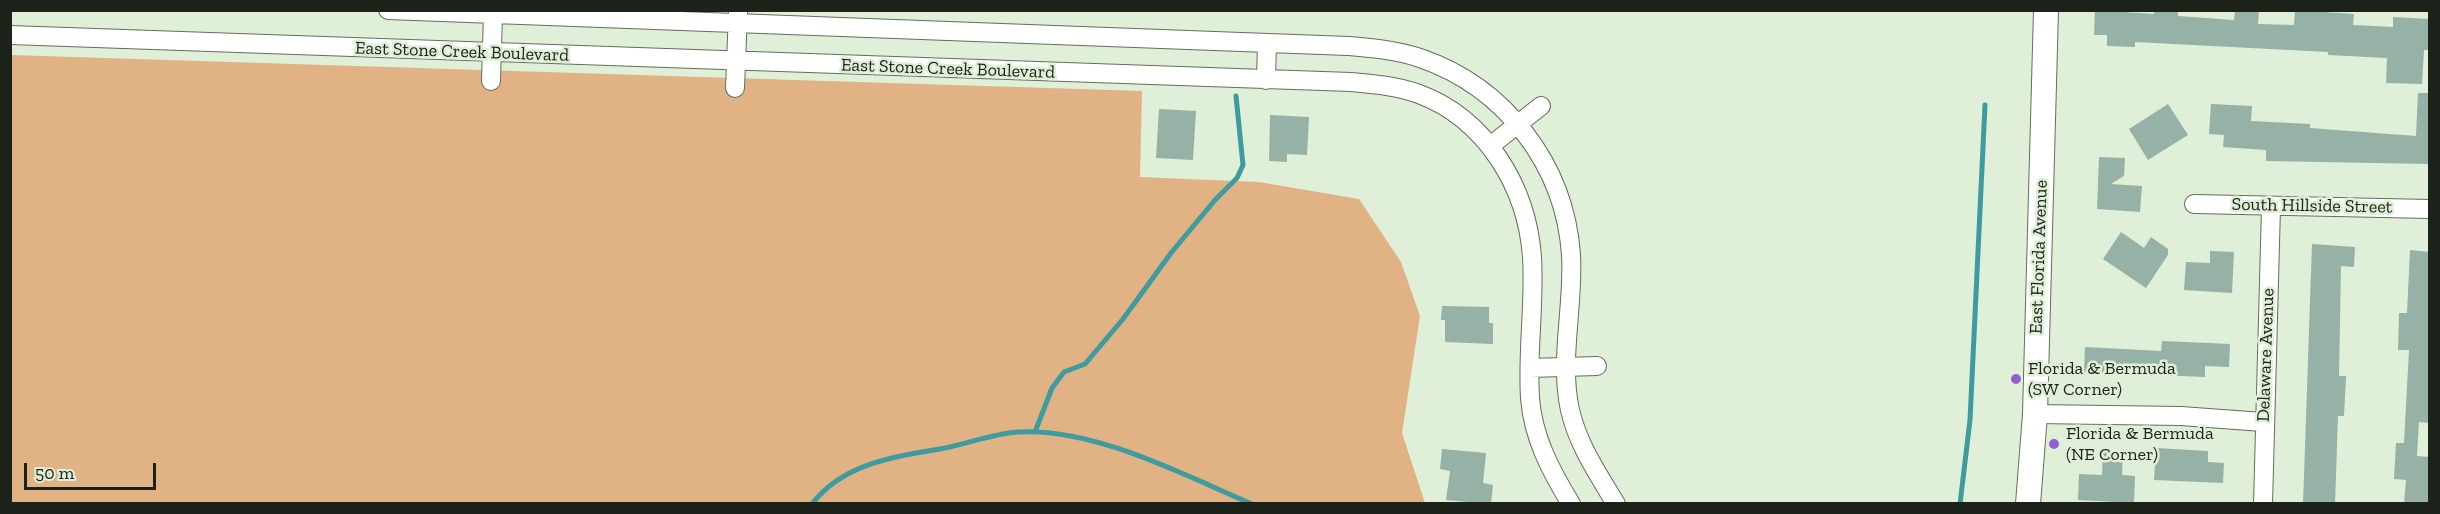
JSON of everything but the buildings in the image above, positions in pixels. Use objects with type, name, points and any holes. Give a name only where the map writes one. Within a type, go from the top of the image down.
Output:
[{"type":"street","name":"East Stone Creek Boulevard","points":[[388,10],[493,14],[738,17],[1382,49],[1418,57],[1446,68],[1477,86],[1518,124],[1547,165],[1562,204],[1571,257],[1566,367],[1570,411],[1586,454],[1616,504]]},
{"type":"street","name":"East Florida Avenue","points":[[2028,504],[2035,414],[2046,10]]},
{"type":"street","points":[[491,81],[493,14]]},
{"type":"street","points":[[735,88],[738,17]]},
{"type":"street","name":"East Stone Creek Boulevard","points":[[10,35],[1351,82],[1402,89],[1426,97],[1450,110],[1477,130],[1512,180],[1523,207],[1530,233],[1532,259],[1530,399],[1536,431],[1544,456],[1571,504]]},
{"type":"street","points":[[1266,80],[1267,43]]},
{"type":"street","points":[[1490,146],[1541,106]]},
{"type":"street","name":"South Hillside Street","points":[[2194,204],[2430,209]]},
{"type":"street","name":"Delaware Avenue","points":[[2263,504],[2271,207]]},
{"type":"street","points":[[1530,368],[1597,366]]},
{"type":"street","points":[[2035,414],[2181,416],[2264,422]]},
{"type":"shaded area","points":[[11,55],[1142,91],[1140,177],[1259,182],[1359,199],[1401,262],[1420,316],[1402,433],[1425,503],[11,504]]},
{"type":"waterway","points":[[1035,432],[1052,388],[1064,372],[1085,364],[1123,319],[1171,253],[1215,200],[1237,178],[1243,165],[1236,96]]},
{"type":"waterway","points":[[1960,504],[1970,420],[1985,105]]},
{"type":"waterway","points":[[812,504],[837,481],[867,465],[1018,432],[1047,432],[1107,445],[1168,467],[1252,504]]},
{"type":"place","name":"Florida & Bermuda (SW Corner)","points":[[2016,379]]},
{"type":"place","name":"Florida & Bermuda (NE Corner)","points":[[2054,444]]}]
